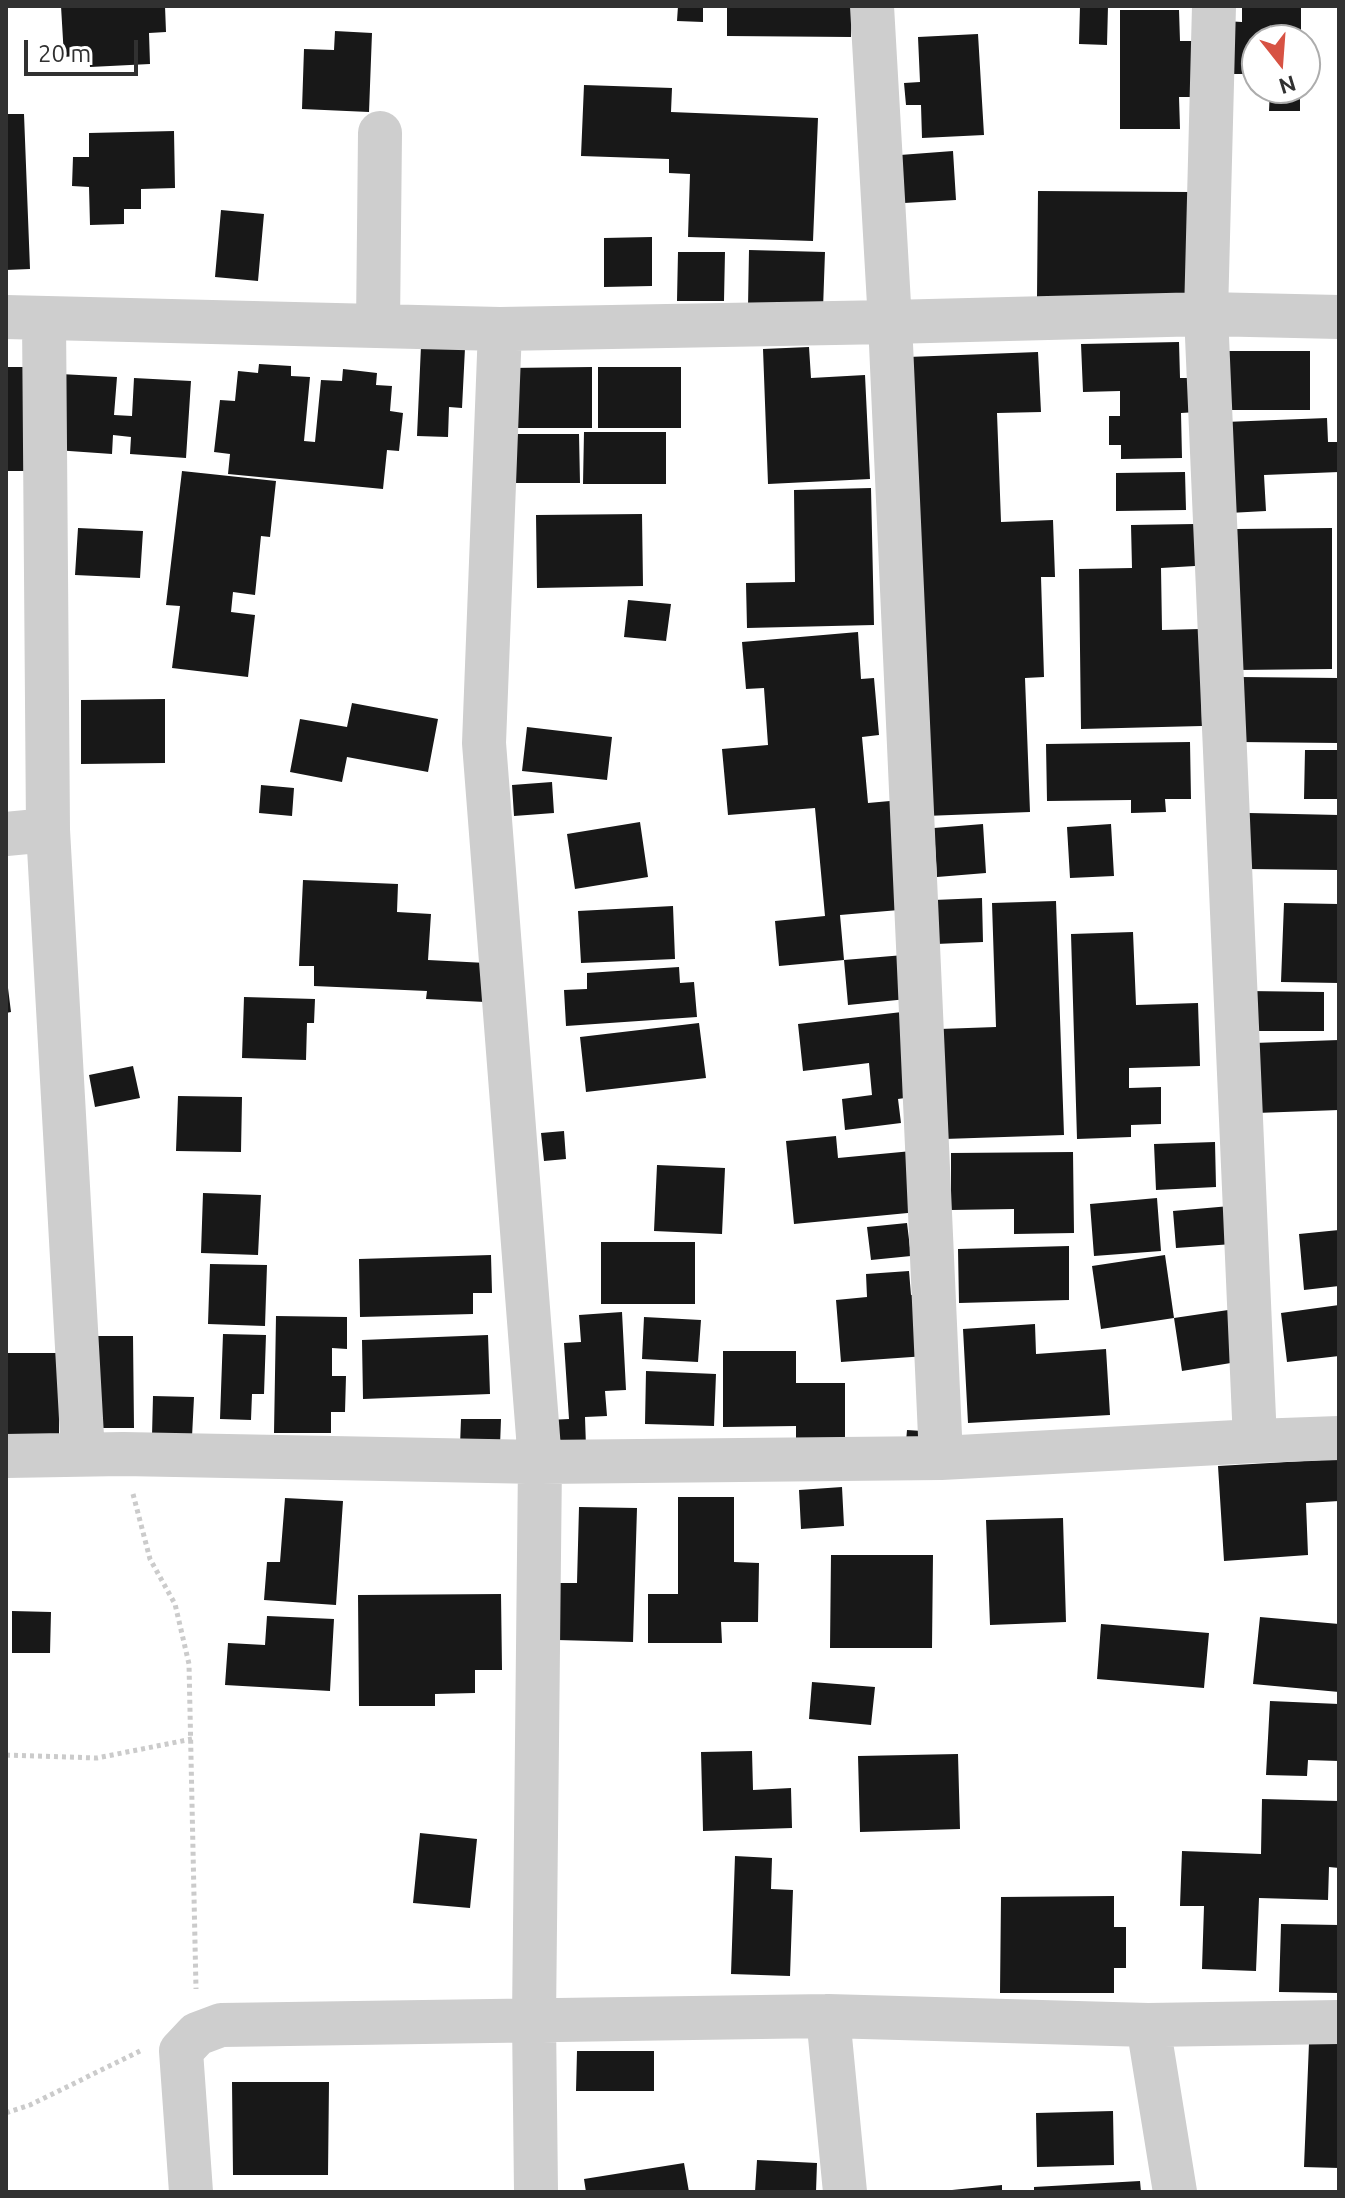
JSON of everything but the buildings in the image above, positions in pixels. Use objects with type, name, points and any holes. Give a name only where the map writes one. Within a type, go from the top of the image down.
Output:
[{"type":"street","points":[[872,6],[890,322],[941,1458]]},
{"type":"street","points":[[1214,6],[1206,314],[1255,1441]]},
{"type":"street","points":[[378,326],[380,133]]},
{"type":"street","points":[[103,1454],[27,832],[25,317],[500,329],[1206,314],[1339,317]]},
{"type":"street","points":[[500,329],[484,743],[540,1462],[534,2019],[536,2192]]},
{"type":"street","points":[[6,1456],[103,1454],[540,1462],[941,1458],[1339,1438]]},
{"type":"street","points":[[828,2016],[845,2192]]},
{"type":"street","points":[[191,2192],[179,2065],[181,2051],[192,2037],[221,2025],[828,2016],[1148,2025],[1339,2022]]},
{"type":"street","points":[[1148,2025],[1175,2192]]},
{"type":"path","points":[[6,2113],[147,2048],[192,2037],[189,1664],[180,1619],[103,1454]]},
{"type":"path","points":[[6,1755],[97,1758],[192,1739]]}]
